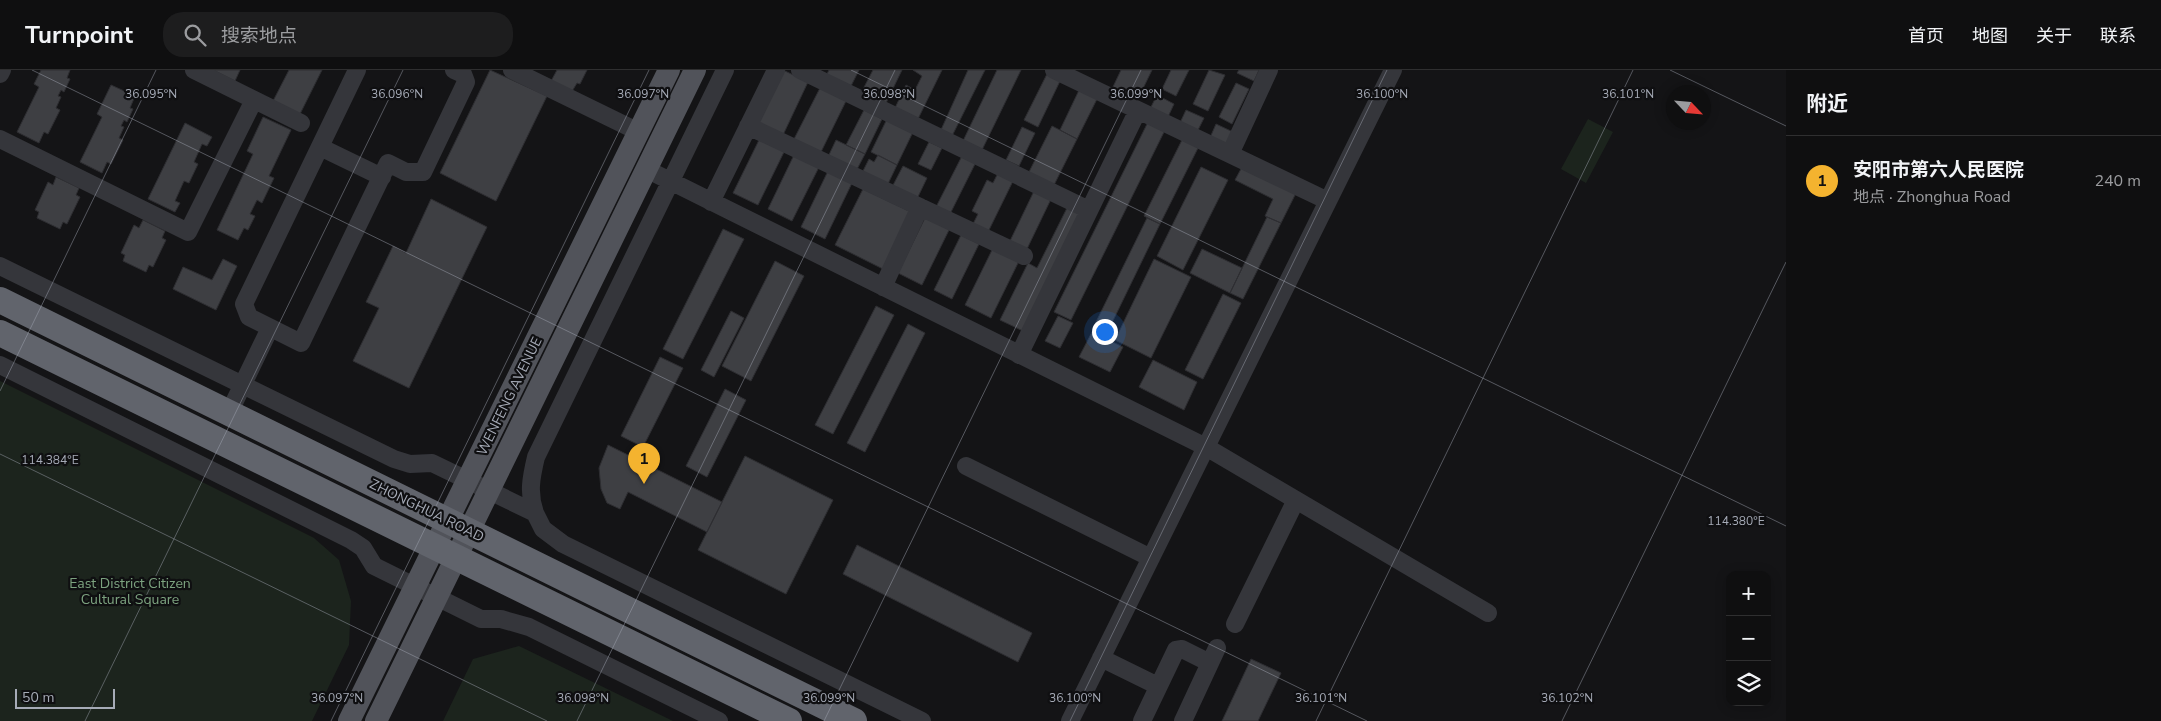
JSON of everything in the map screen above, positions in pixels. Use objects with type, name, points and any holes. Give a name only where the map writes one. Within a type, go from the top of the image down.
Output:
[{"type":"highway","name":"ZHONGHUA ROAD","points":[[0,300],[854,721]]},
{"type":"highway","name":"ZHONGHUA ROAD","points":[[0,333],[789,721]]},
{"type":"main road","name":"WENFENG AVENUE","points":[[376,721],[437,597],[446,552],[458,526],[468,480],[669,70]]},
{"type":"main road","name":"WENFENG AVENUE","points":[[458,526],[489,491],[695,70]]},
{"type":"main road","name":"WENFENG AVENUE","points":[[349,721],[415,586],[446,552]]},
{"type":"street","points":[[0,74],[2,70]]},
{"type":"street","points":[[194,70],[301,123]]},
{"type":"street","points":[[357,70],[244,304],[249,317],[301,343],[388,163],[406,172],[423,172],[466,82],[463,74],[454,70]]},
{"type":"street","points":[[512,70],[639,132]]},
{"type":"street","points":[[725,70],[536,457],[530,481],[530,499],[543,529],[563,544],[922,721]]},
{"type":"street","points":[[711,202],[776,70]]},
{"type":"street","points":[[800,70],[1089,210]]},
{"type":"street","points":[[1054,70],[1328,201]]},
{"type":"street","points":[[1230,154],[1269,70]]},
{"type":"street","points":[[1070,721],[1393,70]]},
{"type":"street","points":[[0,139],[188,232],[254,100]]},
{"type":"street","points":[[1019,355],[1138,110]]},
{"type":"street","points":[[748,126],[1024,256]]},
{"type":"street","points":[[320,147],[382,177]]},
{"type":"street","points":[[646,169],[1206,447],[1488,613]]},
{"type":"street","points":[[883,287],[920,207]]},
{"type":"street","points":[[0,266],[394,460],[410,464],[432,463],[535,513]]},
{"type":"street","points":[[229,413],[270,328]]},
{"type":"street","points":[[0,365],[328,527],[363,548],[374,566],[482,619],[501,619],[529,627],[719,721]]},
{"type":"street","points":[[966,466],[1151,558]]},
{"type":"street","points":[[1235,624],[1296,500]]},
{"type":"street","points":[[1142,721],[1176,650],[1182,649],[1214,655],[1183,721]]},
{"type":"street","points":[[1101,658],[1158,686]]},
{"type":"green space","points":[[1588,119],[1613,132],[1586,183],[1561,169]]},
{"type":"green space","name":"East District Citizen Cultural Square","points":[[0,381],[314,538],[339,560],[351,601],[349,645],[312,721],[0,721]]},
{"type":"green space","points":[[519,646],[673,721],[443,721],[473,659]]},
{"type":"building","points":[[41,70],[70,70],[67,78],[70,79],[64,92],[61,90],[58,96],[61,97],[56,108],[60,110],[48,134],[44,132],[39,143],[17,132],[39,87],[34,84]]},
{"type":"building","points":[[213,70],[240,70],[235,81]]},
{"type":"building","points":[[289,70],[322,70],[299,116],[272,103]]},
{"type":"building","points":[[490,70],[547,96],[496,201],[440,173]]},
{"type":"building","points":[[557,70],[587,70],[580,84],[577,83],[571,93],[550,83]]},
{"type":"building","points":[[783,70],[808,82],[783,135],[757,122]]},
{"type":"building","points":[[829,70],[859,70],[850,88],[826,76]]},
{"type":"building","points":[[873,70],[902,70],[885,105],[861,93]]},
{"type":"building","points":[[913,70],[942,70],[917,121],[894,110],[906,85],[915,90],[922,76]]},
{"type":"building","points":[[968,70],[985,70],[951,138],[940,132]]},
{"type":"building","points":[[997,70],[1021,70],[981,152],[962,143]]},
{"type":"building","points":[[1121,70],[1152,70],[1136,103],[1111,91]]},
{"type":"building","points":[[1171,70],[1189,70],[1176,96],[1162,89]]},
{"type":"building","points":[[1209,70],[1225,75],[1208,111],[1193,104]]},
{"type":"building","points":[[1239,70],[1259,70],[1254,81],[1237,73]]},
{"type":"building","points":[[1048,72],[1061,79],[1038,127],[1024,120]]},
{"type":"building","points":[[1236,83],[1249,89],[1232,124],[1219,117]]},
{"type":"building","points":[[111,85],[135,96],[130,108],[133,109],[127,122],[124,120],[121,126],[124,127],[119,138],[123,140],[111,164],[107,162],[102,173],[80,162],[102,117],[97,114]]},
{"type":"building","points":[[1081,86],[1099,95],[1077,139],[1060,130]]},
{"type":"building","points":[[820,88],[846,101],[820,154],[793,141]]},
{"type":"building","points":[[1157,95],[1174,104],[1167,119],[1149,111]]},
{"type":"building","points":[[864,110],[882,119],[865,154],[846,145]]},
{"type":"building","points":[[1186,110],[1204,118],[1196,134],[1179,125]]},
{"type":"building","points":[[263,117],[291,130],[269,176],[274,178],[262,203],[257,200],[250,214],[255,216],[248,230],[244,228],[238,240],[217,230],[253,154],[247,151]]},
{"type":"building","points":[[887,119],[913,132],[897,165],[871,152]]},
{"type":"building","points":[[1149,120],[1166,128],[1071,320],[1054,312]]},
{"type":"building","points":[[185,123],[212,137],[207,146],[202,144],[194,162],[198,164],[189,183],[184,181],[175,201],[180,203],[175,212],[148,199]]},
{"type":"building","points":[[1216,124],[1233,132],[1226,148],[1209,140]]},
{"type":"building","points":[[1052,126],[1077,139],[1053,187],[1028,174]]},
{"type":"building","points":[[1022,127],[1035,133],[1019,166],[1006,160]]},
{"type":"building","points":[[760,138],[785,150],[758,205],[733,193]]},
{"type":"building","points":[[1183,138],[1199,146],[1160,224],[1144,216]]},
{"type":"building","points":[[836,140],[865,154],[855,173],[827,159]]},
{"type":"building","points":[[929,142],[942,148],[931,170],[918,164]]},
{"type":"building","points":[[963,154],[977,160],[949,216],[935,209]]},
{"type":"building","points":[[794,155],[819,167],[792,221],[768,209]]},
{"type":"building","points":[[878,155],[897,165],[886,188],[861,175],[869,159],[874,162]]},
{"type":"building","points":[[903,166],[927,178],[915,203],[890,191]]},
{"type":"building","points":[[1201,167],[1228,180],[1183,270],[1157,256]]},
{"type":"building","points":[[1242,167],[1296,193],[1281,223],[1265,216],[1273,199],[1235,180]]},
{"type":"building","points":[[828,171],[852,183],[825,239],[801,227]]},
{"type":"building","points":[[999,171],[1014,179],[988,232],[973,224],[978,214],[972,211],[987,180],[993,183]]},
{"type":"building","points":[[56,177],[79,188],[76,195],[80,197],[67,224],[63,222],[60,229],[37,218],[39,212],[35,210],[48,182],[53,185]]},
{"type":"building","points":[[863,189],[911,212],[883,269],[835,245]]},
{"type":"building","points":[[1035,189],[1052,197],[1026,251],[1009,243]]},
{"type":"building","points":[[431,199],[487,227],[409,388],[353,361],[379,308],[366,302],[393,246],[406,253]]},
{"type":"building","points":[[1068,206],[1082,212],[1023,331],[1000,320],[1028,263],[1037,268]]},
{"type":"building","points":[[926,216],[950,228],[922,285],[898,273]]},
{"type":"building","points":[[1267,217],[1281,223],[1243,299],[1230,293]]},
{"type":"building","points":[[1147,218],[1160,224],[1108,331],[1095,324]]},
{"type":"building","points":[[143,220],[165,231],[162,238],[166,240],[153,267],[149,265],[146,272],[123,261],[125,255],[121,253],[134,225],[139,228]]},
{"type":"building","points":[[723,229],[744,239],[683,359],[663,349]]},
{"type":"building","points":[[961,235],[979,244],[952,299],[934,290]]},
{"type":"building","points":[[993,248],[1019,261],[991,318],[965,305]]},
{"type":"building","points":[[1202,249],[1242,268],[1230,293],[1190,273]]},
{"type":"building","points":[[223,259],[237,266],[216,310],[173,289],[183,267],[212,280]]},
{"type":"building","points":[[1154,259],[1191,277],[1151,358],[1115,340]]},
{"type":"building","points":[[775,261],[804,276],[751,381],[722,366]]},
{"type":"building","points":[[1223,294],[1241,303],[1203,379],[1185,370]]},
{"type":"building","points":[[876,306],[894,315],[833,434],[815,425]]},
{"type":"building","points":[[731,311],[744,318],[714,377],[701,370]]},
{"type":"building","points":[[1058,316],[1073,323],[1060,348],[1045,341]]},
{"type":"building","points":[[908,324],[925,333],[865,452],[847,443]]},
{"type":"building","points":[[1092,332],[1123,347],[1110,372],[1079,357]]},
{"type":"building","points":[[660,357],[683,368],[643,447],[621,436]]},
{"type":"building","points":[[1153,360],[1197,382],[1184,410],[1139,387]]},
{"type":"building","points":[[725,389],[746,400],[707,477],[686,466]]},
{"type":"building","points":[[608,445],[722,502],[707,532],[628,492],[620,509],[607,503],[601,489],[599,468]]},
{"type":"building","points":[[745,456],[833,500],[786,594],[698,550]]},
{"type":"building","points":[[857,545],[1032,633],[1018,662],[843,574]]},
{"type":"building","points":[[1251,659],[1281,673],[1258,721],[1222,721]]},
{"type":"place","name":"安阳市第六人民医院","points":[[644,484]]}]
